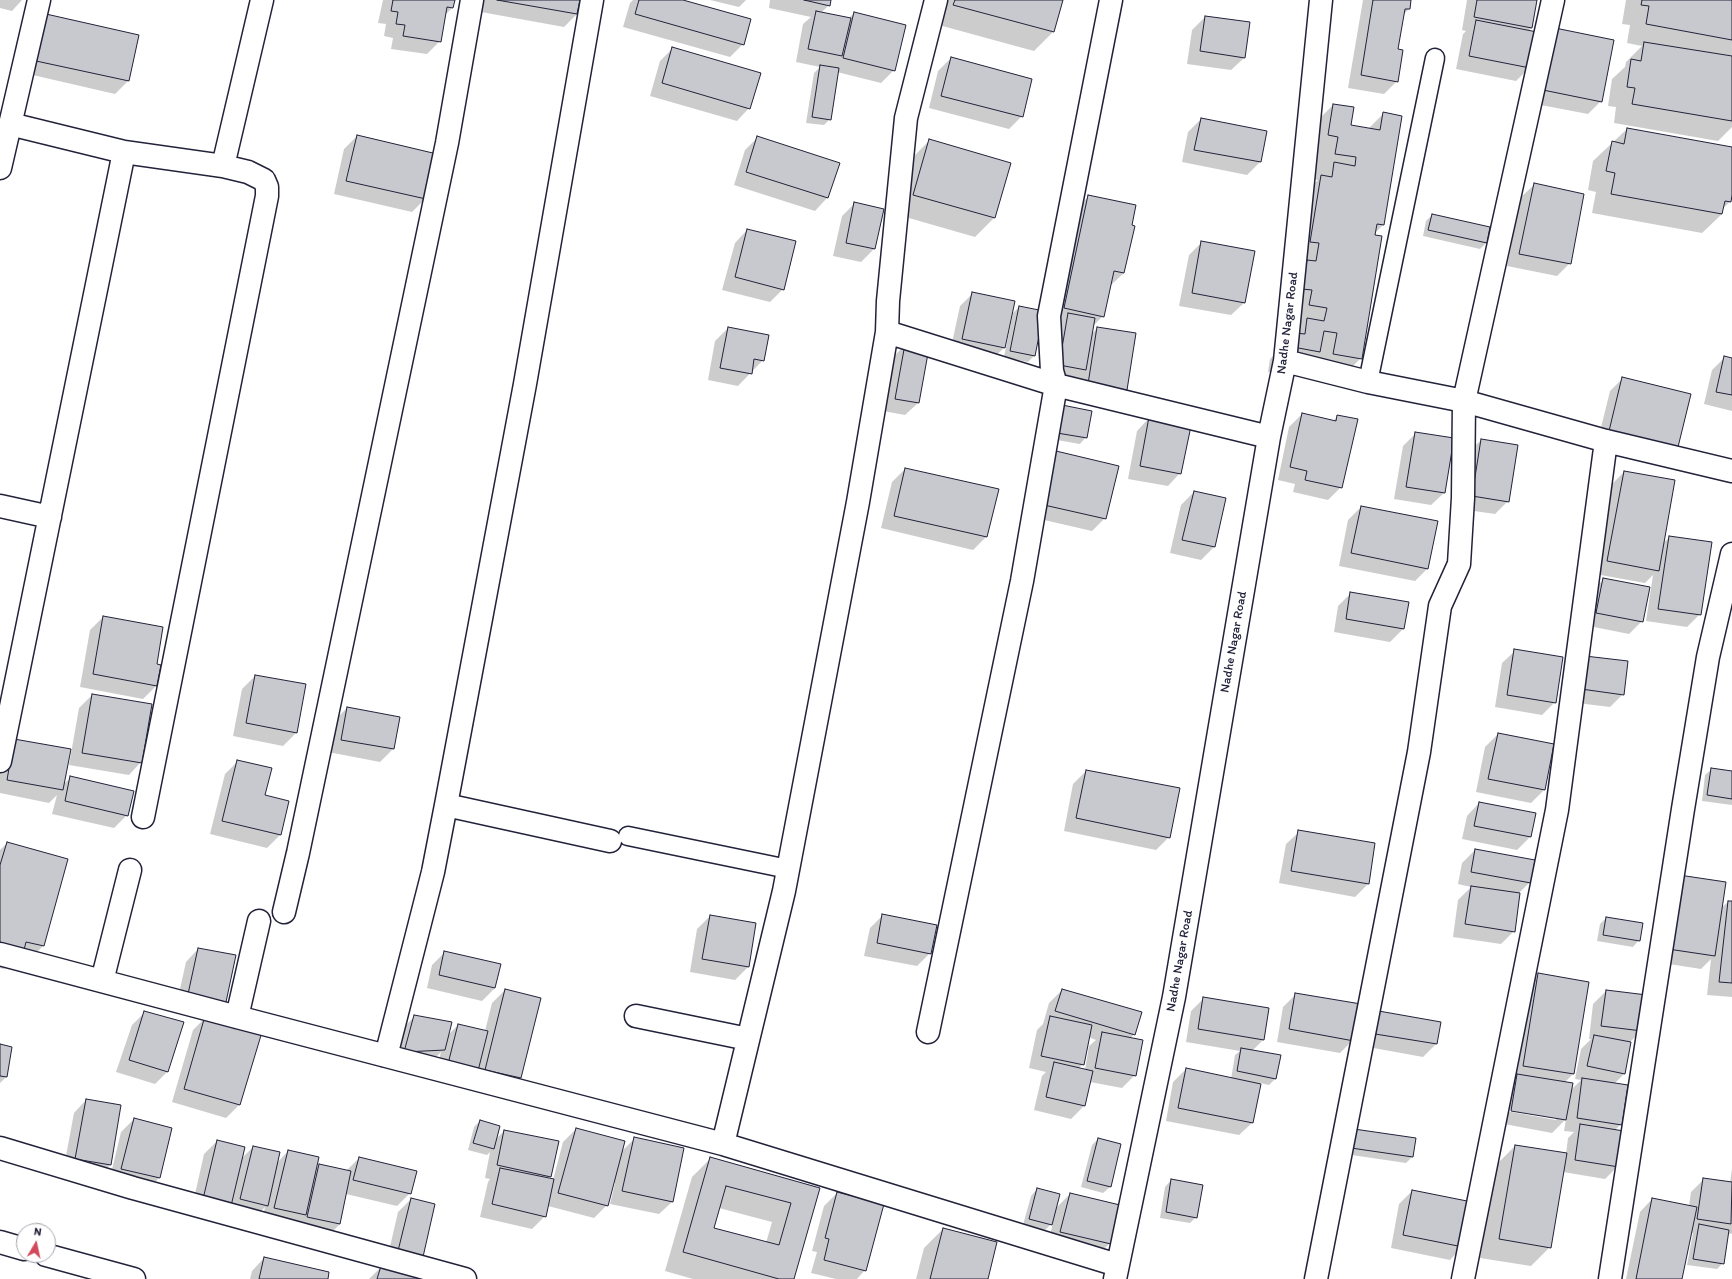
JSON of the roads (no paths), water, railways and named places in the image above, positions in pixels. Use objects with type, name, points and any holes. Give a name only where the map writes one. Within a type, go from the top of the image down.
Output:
[{"type":"street","points":[[0,168],[39,0]]},
{"type":"street","points":[[223,166],[262,0]]},
{"type":"street","points":[[284,912],[298,853],[444,158],[472,0]]},
{"type":"street","points":[[386,1056],[433,872],[524,392],[592,0]]},
{"type":"street","points":[[723,1144],[788,869],[856,510],[887,332],[888,301],[906,118],[936,0]]},
{"type":"street","points":[[928,1032],[1022,581],[1056,385],[1052,371],[1049,316],[1111,0]]},
{"type":"street","name":"Nadhe Nagar Road","points":[[1116,1272],[1174,997],[1269,437],[1285,362],[1321,0]]},
{"type":"street","points":[[1316,1279],[1419,752],[1440,606],[1459,564],[1463,498],[1464,401],[1553,0]]},
{"type":"street","points":[[10,124],[124,152],[223,166],[248,172],[264,180],[267,187],[268,196],[143,817]]},
{"type":"street","points":[[0,761],[124,152]]},
{"type":"street","points":[[887,332],[1056,385],[1269,437]]},
{"type":"street","points":[[1285,362],[1368,382],[1464,401],[1606,441],[1732,471]]},
{"type":"street","points":[[1463,1279],[1558,810],[1606,441]]},
{"type":"street","points":[[0,506],[50,517]]},
{"type":"street","points":[[1610,1279],[1708,658],[1732,554]]},
{"type":"street","points":[[446,805],[619,838]]},
{"type":"street","points":[[102,981],[130,870]]},
{"type":"street","points":[[237,1017],[259,921]]},
{"type":"street","points":[[0,954],[723,1144],[1116,1272]]},
{"type":"street","points":[[636,1016],[748,1039]]},
{"type":"street","points":[[0,1148],[133,1188],[465,1279]]},
{"type":"street","points":[[0,1242],[16,1247]]},
{"type":"street","points":[[56,1258],[134,1279]]},
{"type":"lane","points":[[1368,382],[1434,58]]},
{"type":"lane","points":[[619,838],[788,869]]}]
